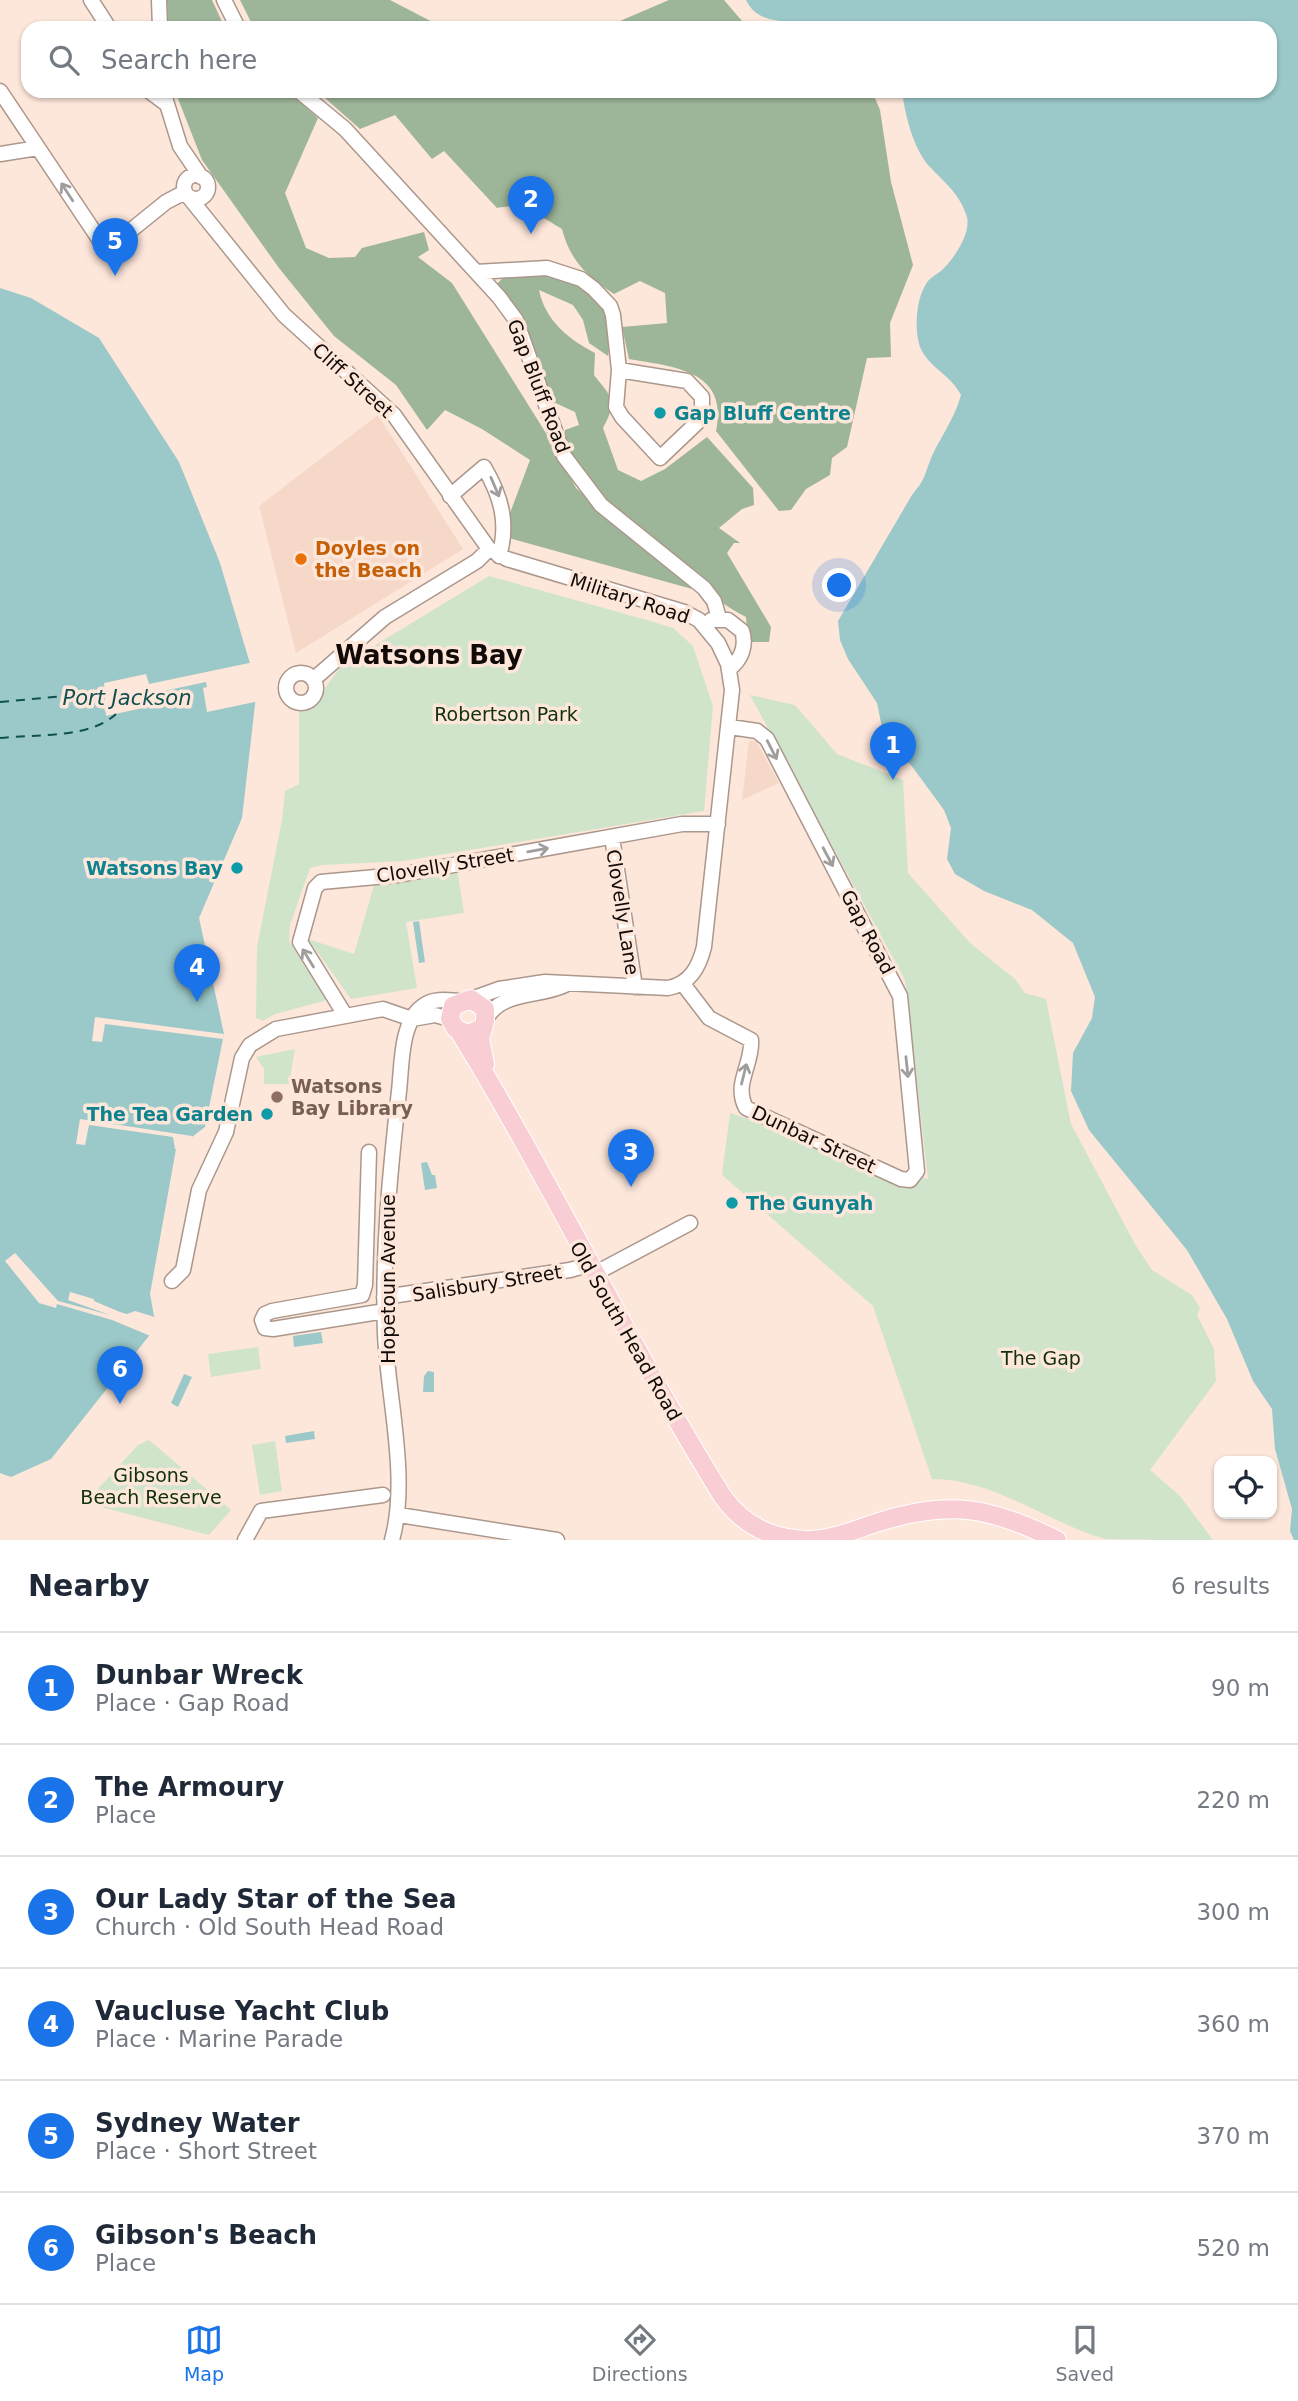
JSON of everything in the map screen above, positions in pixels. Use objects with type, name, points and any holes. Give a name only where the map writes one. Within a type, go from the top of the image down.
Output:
[{"type":"main road","points":[[465,1000],[483,1006],[484,1024],[471,1034],[454,1025],[451,1009],[465,1000]]},
{"type":"main road","name":"Old South Head Road","points":[[484,1024],[480,1039],[488,1076]]},
{"type":"main road","name":"Old South Head Road","points":[[454,1025],[488,1076],[591,1269],[723,1497],[755,1534],[809,1540],[848,1537],[908,1513],[951,1507],[1002,1516],[1057,1540]]},
{"type":"street","points":[[91,0],[104,21]]},
{"type":"street","points":[[159,0],[160,21]]},
{"type":"street","points":[[225,0],[235,21]]},
{"type":"street","points":[[0,90],[97,239],[107,247],[190,186]]},
{"type":"street","points":[[164,98],[190,186],[199,198],[206,192],[208,218]]},
{"type":"street","name":"Gap Bluff Road","points":[[307,98],[345,129],[476,272],[516,320],[564,456],[601,505],[707,592],[715,604],[719,618]]},
{"type":"street","points":[[0,154],[38,148]]},
{"type":"street","name":"Cliff Street","points":[[190,186],[208,218],[243,268],[284,315],[394,415],[450,496],[494,552]]},
{"type":"street","points":[[476,272],[547,268],[581,279],[610,306],[618,370],[618,412],[660,458],[702,418],[702,397],[687,381],[618,370]]},
{"type":"street","points":[[313,679],[385,617],[494,552],[505,534],[502,505],[484,467],[450,496]]},
{"type":"street","name":"Military Road","points":[[494,552],[674,608],[703,625],[718,643],[729,669],[732,690],[730,727],[702,957],[694,974],[683,984]]},
{"type":"street","points":[[703,625],[719,618],[733,622],[744,636],[741,655],[729,669]]},
{"type":"street","name":"Gap Road","points":[[730,727],[757,731],[767,739],[900,996],[918,1171],[910,1180]]},
{"type":"street","name":"Clovelly Street","points":[[345,1015],[344,1009],[310,962],[300,942],[315,888],[321,882],[398,875],[695,823],[718,824]]},
{"type":"street","name":"Clovelly Lane","points":[[612,837],[635,987]]},
{"type":"street","points":[[412,1019],[426,1003],[465,1000],[515,985],[545,982],[664,989],[683,984]]},
{"type":"street","name":"Dunbar Street","points":[[683,984],[709,1018],[751,1040],[741,1081],[740,1098],[746,1108],[901,1179],[910,1180]]},
{"type":"street","points":[[484,1024],[491,1010],[503,1002],[547,994],[565,985]]},
{"type":"street","points":[[172,1281],[183,1270],[199,1190],[226,1132],[242,1058],[250,1045],[276,1029],[388,1009],[412,1019],[435,1015],[454,1025]]},
{"type":"street","name":"Hopetoun Avenue","points":[[392,1540],[399,1515],[384,1304],[387,1188],[405,1047],[412,1019]]},
{"type":"street","name":"Salisbury Street","points":[[369,1153],[365,1285],[357,1298],[270,1312],[263,1317],[262,1324],[267,1329],[384,1304],[570,1270],[591,1269],[690,1223]]},
{"type":"street","points":[[245,1540],[261,1511],[383,1495]]},
{"type":"street","points":[[399,1515],[557,1540]]},
{"type":"shaded area","points":[[378,415],[463,549],[296,653],[259,506]]},
{"type":"shaded area","points":[[749,741],[756,741],[779,783],[742,800]]},
{"type":"green space","points":[[167,0],[212,0],[222,21],[168,21]]},
{"type":"green space","points":[[240,0],[390,0],[430,21],[250,21]]},
{"type":"green space","points":[[669,0],[724,0],[742,21],[620,21]]},
{"type":"green space","points":[[178,98],[296,98],[318,118],[285,193],[306,248],[329,258],[355,257],[362,248],[424,232],[429,250],[418,257],[452,283],[554,446],[576,488],[692,589],[509,538],[507,521],[530,460],[482,429],[445,410],[427,430],[396,385],[334,336],[279,268],[202,160]]},
{"type":"green space","points":[[325,98],[875,98],[880,110],[891,182],[913,265],[890,323],[891,357],[867,358],[847,447],[832,458],[830,475],[806,489],[791,510],[779,511],[716,431],[718,411],[714,395],[706,384],[680,369],[629,359],[622,327],[667,323],[665,293],[640,281],[614,294],[581,267],[565,240],[562,229],[524,208],[497,208],[444,151],[432,159],[395,115],[360,129]]},
{"type":"green space","points":[[509,271],[567,280],[593,294],[603,304],[611,321],[608,356],[589,343],[583,320],[573,305],[539,290],[546,311],[559,328],[595,353],[594,375],[611,400],[603,428],[618,470],[641,481],[665,469],[707,437],[753,488],[754,505],[742,509],[719,528],[740,543],[734,543],[727,553],[771,627],[769,642],[748,642],[746,617],[701,588],[675,567],[598,494],[580,471],[565,444],[565,430],[579,425],[575,412],[551,401],[497,284]]},
{"type":"green space","name":"Robertson Park","points":[[489,576],[673,628],[693,646],[713,706],[704,811],[404,861],[322,865],[310,868],[290,925],[289,941],[325,998],[324,1001],[275,1014],[263,1021],[256,1018],[257,947],[282,820],[285,791],[299,784],[299,712],[323,691],[341,666]]},
{"type":"green space","name":"The Gap","points":[[750,695],[795,705],[837,754],[903,780],[908,873],[970,943],[1015,979],[1025,993],[1046,999],[1071,1124],[1136,1246],[1152,1270],[1192,1295],[1200,1308],[1197,1315],[1214,1349],[1216,1381],[1150,1470],[1180,1496],[1213,1540],[1105,1539],[977,1486],[932,1479],[873,1306],[722,1175],[730,1113],[928,1179],[905,980]]},
{"type":"green space","points":[[457,869],[464,913],[406,922],[417,988],[351,999],[308,939],[354,954],[375,882]]},
{"type":"green space","points":[[295,1049],[289,1084],[264,1084],[264,1069],[256,1057]]},
{"type":"green space","points":[[258,1347],[261,1369],[211,1377],[208,1354]]},
{"type":"green space","name":"Gibsons Beach Reserve","points":[[149,1440],[231,1510],[209,1535],[85,1503],[138,1445]]},
{"type":"green space","points":[[275,1441],[282,1491],[260,1495],[252,1445]]},
{"type":"water","points":[[746,0],[1298,0],[1298,1540],[1294,1540],[1290,1531],[1292,1509],[1275,1449],[1272,1409],[1253,1381],[1227,1319],[1187,1250],[1089,1130],[1071,1091],[1073,1053],[1092,1018],[1095,997],[1073,943],[1032,910],[984,891],[955,874],[947,859],[951,828],[944,810],[911,765],[885,742],[877,703],[848,659],[840,640],[838,621],[922,482],[961,395],[924,354],[918,340],[917,323],[918,306],[927,282],[942,270],[956,253],[964,238],[967,217],[956,195],[918,150],[903,98],[1277,98],[1277,21],[778,21],[760,15]]},
{"type":"water","name":"Port Jackson","points":[[0,288],[31,298],[99,338],[179,462],[220,563],[257,687],[242,818],[199,918],[224,1034],[205,1127],[176,1149],[150,1294],[156,1327],[51,1459],[11,1477],[0,1473]]},
{"type":"water","points":[[419,921],[425,962],[419,963],[413,922]]},
{"type":"water","points":[[427,1162],[432,1175],[435,1175],[437,1188],[425,1190],[421,1163]]},
{"type":"water","points":[[321,1332],[323,1343],[294,1347],[293,1336]]},
{"type":"water","points":[[428,1371],[434,1372],[434,1392],[423,1392],[424,1376]]},
{"type":"water","points":[[184,1374],[192,1377],[178,1407],[171,1403]]},
{"type":"water","points":[[314,1431],[315,1439],[286,1443],[285,1436]]},
{"type":"pier","points":[[254,662],[261,686],[259,701],[207,712],[203,688],[207,687],[206,682],[159,692],[152,706],[106,716],[104,683],[146,674],[149,684]]},
{"type":"pier","points":[[95,1017],[224,1034],[223,1039],[105,1024],[102,1042],[92,1041]]},
{"type":"pier","points":[[80,1119],[192,1136],[191,1142],[180,1150],[175,1149],[173,1137],[89,1125],[85,1145],[76,1144]]},
{"type":"pier","points":[[15,1253],[58,1301],[110,1315],[68,1300],[70,1292],[94,1299],[120,1312],[127,1314],[135,1311],[158,1318],[159,1328],[153,1337],[112,1320],[57,1304],[56,1308],[39,1303],[5,1261]]},
{"type":"ferry route","points":[[0,702],[98,693],[100,689]]},
{"type":"ferry route","points":[[0,738],[77,732],[105,722],[116,714]]},
{"type":"place","name":"The Armoury","points":[[531,234]]},
{"type":"place","name":"Sydney Water","points":[[115,276]]},
{"type":"place","name":"Gap Bluff Centre","points":[[660,413]]},
{"type":"place","name":"Doyles on the Beach","points":[[301,559]]},
{"type":"place","name":"Dunbar Wreck","points":[[893,780]]},
{"type":"place","name":"Watsons Bay","points":[[237,868]]},
{"type":"place","name":"Vaucluse Yacht Club","points":[[197,1002]]},
{"type":"place","name":"Watsons Bay Library","points":[[277,1097]]},
{"type":"place","name":"The Tea Garden","points":[[267,1114]]},
{"type":"place","name":"Our Lady Star of the Sea","points":[[631,1187]]},
{"type":"place","name":"The Gunyah","points":[[732,1203]]},
{"type":"place","name":"Gibson's Beach","points":[[120,1404]]},
{"type":"district","name":"Watsons Bay","points":[[429,655]]}]
